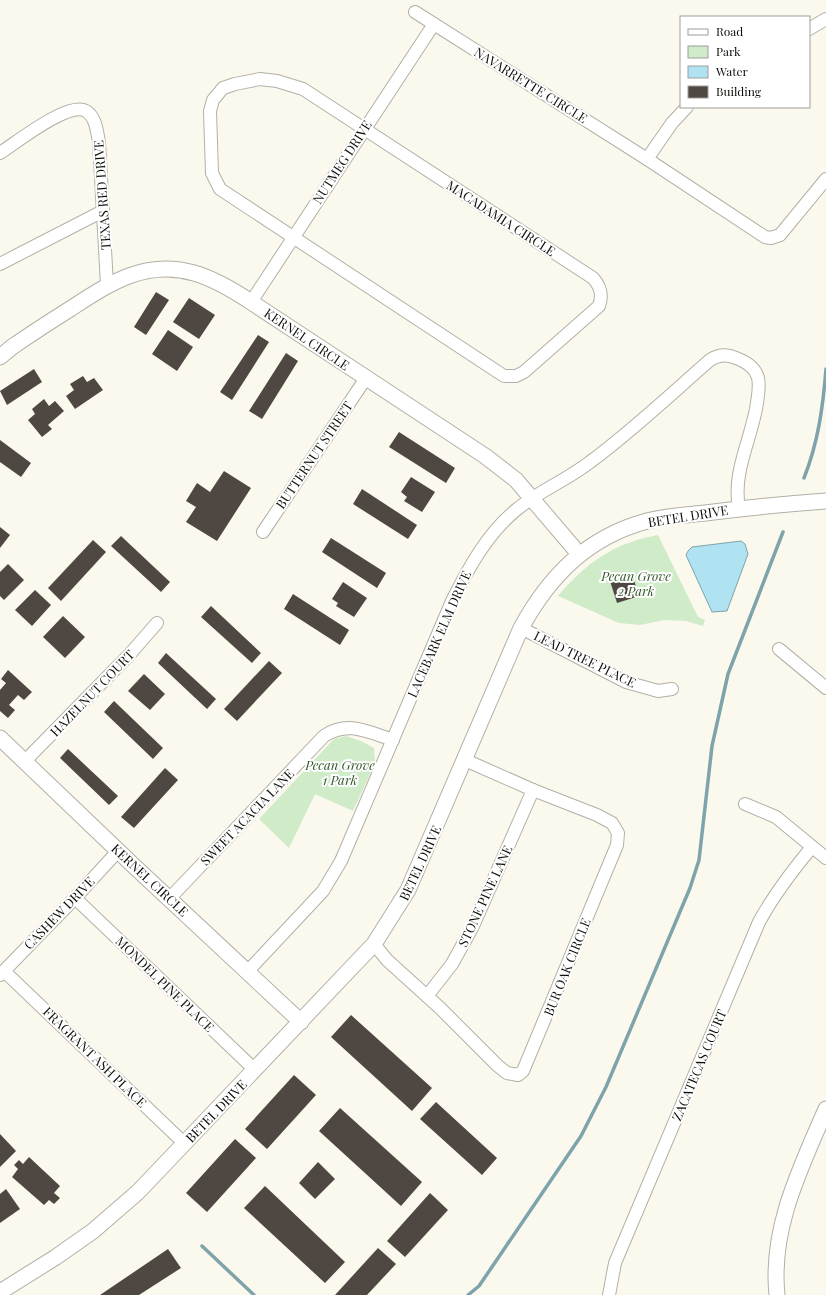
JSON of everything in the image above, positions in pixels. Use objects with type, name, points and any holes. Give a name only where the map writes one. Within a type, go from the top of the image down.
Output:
[{"type":"street","name":"NAVARRETTE CIRCLE","points":[[414,12],[647,159],[758,234],[772,238],[780,235],[788,227],[807,200],[826,179]]},
{"type":"street","points":[[810,28],[826,19]]},
{"type":"street","name":"NUTMEG DRIVE","points":[[251,302],[364,128],[434,24]]},
{"type":"street","name":"MACADAMIA CIRCLE","points":[[260,79],[278,81],[303,90],[364,128],[593,278],[598,284],[601,293],[599,306],[524,372],[516,376],[504,376],[294,236],[220,189],[217,185],[212,173],[210,111],[213,100],[223,88],[260,79]]},
{"type":"street","points":[[647,159],[672,124],[686,108]]},
{"type":"street","name":"TEXAS RED DRIVE","points":[[0,153],[63,112],[77,109],[86,112],[94,120],[99,142],[108,285]]},
{"type":"street","points":[[0,264],[103,211]]},
{"type":"street","name":"KERNEL CIRCLE","points":[[0,356],[117,279],[137,273],[169,270],[193,273],[207,277],[227,286],[485,456],[516,480],[533,498],[579,554]]},
{"type":"street","name":"LACEBARK ELM DRIVE","points":[[247,972],[323,891],[341,861],[452,601],[467,570],[483,545],[507,518],[533,498],[589,463],[710,360],[723,355],[731,355],[750,364],[758,378],[759,386],[756,410],[738,481],[740,508]]},
{"type":"street","name":"BUTTERNUT STREET","points":[[263,532],[366,378]]},
{"type":"street","name":"BETEL DRIVE","points":[[0,1292],[56,1257],[107,1220],[138,1192],[374,944],[408,890],[521,628],[543,591],[579,554],[620,530],[647,521],[740,508],[826,501]]},
{"type":"street","name":"HAZELNUT COURT","points":[[25,761],[128,655],[156,623]]},
{"type":"street","name":"LEAD TREE PLACE","points":[[521,628],[626,682],[658,690],[672,689]]},
{"type":"street","points":[[779,649],[826,688]]},
{"type":"street","name":"SWEET ACACIA LANE","points":[[169,899],[324,736],[336,729],[344,727],[355,728],[393,740]]},
{"type":"street","name":"KERNEL CIRCLE","points":[[0,738],[118,851],[301,1022]]},
{"type":"street","name":"BUR OAK CIRCLE","points":[[374,944],[388,960],[498,1066],[508,1073],[518,1075],[523,1071],[617,845],[618,833],[612,823],[597,814],[533,790],[465,760]]},
{"type":"street","name":"STONE PINE LANE","points":[[427,996],[452,964],[473,926],[533,790]]},
{"type":"street","points":[[745,804],[776,817],[826,858]]},
{"type":"street","name":"ZACATECAS COURT","points":[[609,1295],[615,1264],[759,922],[773,895],[795,865],[812,847]]},
{"type":"street","name":"CASHEW DRIVE","points":[[2,973],[75,898],[118,851]]},
{"type":"street","name":"MONDEL PINE PLACE","points":[[75,898],[255,1070]]},
{"type":"street","name":"FRAGRANT ASH PLACE","points":[[2,973],[185,1144]]},
{"type":"street","points":[[777,1295],[776,1264],[780,1228],[795,1183],[826,1109]]},
{"type":"green space","name":"Pecan Grove 2 Park","points":[[658,535],[698,617],[705,620],[703,626],[686,621],[664,620],[640,625],[619,623],[558,596],[580,573],[602,556],[628,543]]},
{"type":"green space","name":"Pecan Grove 1 Park","points":[[346,736],[361,741],[374,748],[375,763],[353,811],[315,794],[289,848],[259,819],[334,739]]},
{"type":"water","points":[[741,541],[745,544],[748,554],[727,611],[712,612],[686,555],[692,547]]},
{"type":"building","points":[[156,292],[169,300],[146,335],[134,327]]},
{"type":"building","points":[[189,298],[215,315],[199,339],[173,322]]},
{"type":"building","points":[[168,330],[193,347],[177,371],[152,354]]},
{"type":"building","points":[[258,335],[269,342],[232,400],[220,392]]},
{"type":"building","points":[[286,353],[298,361],[262,419],[249,411]]},
{"type":"building","points":[[34,369],[42,382],[7,405],[0,391]]},
{"type":"building","points":[[83,376],[87,382],[94,378],[103,390],[75,409],[66,396],[74,390],[70,384]]},
{"type":"building","points":[[44,399],[49,406],[55,401],[64,411],[48,425],[52,429],[42,437],[28,420],[35,414],[32,409]]},
{"type":"building","points":[[399,432],[455,468],[446,483],[389,447]]},
{"type":"building","points":[[0,440],[31,463],[21,477],[0,462]]},
{"type":"building","points":[[224,471],[251,488],[217,541],[186,522],[196,507],[186,501],[197,483],[210,492]]},
{"type":"building","points":[[411,477],[435,492],[422,512],[404,501],[407,497],[401,492]]},
{"type":"building","points":[[362,489],[417,525],[408,539],[353,504]]},
{"type":"building","points":[[0,527],[10,535],[0,548]]},
{"type":"building","points":[[121,536],[170,582],[161,592],[111,546]]},
{"type":"building","points":[[331,538],[386,573],[377,588],[322,552]]},
{"type":"building","points":[[93,540],[106,552],[61,601],[48,588]]},
{"type":"building","points":[[8,564],[24,580],[4,600],[0,596],[0,572]]},
{"type":"building","points":[[632,574],[639,596],[617,603],[610,581]]},
{"type":"building","points":[[343,582],[367,598],[354,617],[336,606],[338,603],[332,599]]},
{"type":"building","points":[[35,590],[51,605],[32,626],[15,610]]},
{"type":"building","points":[[293,594],[349,630],[340,645],[284,609]]},
{"type":"building","points":[[211,606],[261,653],[252,663],[201,617]]},
{"type":"building","points":[[63,616],[85,637],[65,658],[43,637]]},
{"type":"building","points":[[166,653],[216,699],[207,709],[158,663]]},
{"type":"building","points":[[269,661],[282,673],[237,721],[224,709]]},
{"type":"building","points":[[8,670],[32,692],[24,700],[18,695],[9,705],[15,710],[8,718],[0,711],[0,690],[6,683],[1,679]]},
{"type":"building","points":[[144,674],[165,694],[150,710],[128,691]]},
{"type":"building","points":[[114,701],[163,748],[153,759],[104,712]]},
{"type":"building","points":[[68,749],[118,796],[109,805],[60,758]]},
{"type":"building","points":[[165,768],[178,780],[134,828],[121,817]]},
{"type":"building","points":[[351,1015],[432,1088],[412,1111],[331,1037]]},
{"type":"building","points":[[294,1075],[316,1095],[267,1149],[245,1129]]},
{"type":"building","points":[[436,1102],[497,1158],[482,1175],[420,1119]]},
{"type":"building","points":[[340,1108],[422,1182],[401,1206],[319,1131]]},
{"type":"building","points":[[0,1134],[16,1151],[0,1167]]},
{"type":"building","points":[[235,1139],[256,1158],[207,1212],[186,1193]]},
{"type":"building","points":[[29,1157],[60,1186],[54,1193],[60,1198],[54,1204],[49,1200],[44,1205],[12,1177],[18,1169],[14,1165],[19,1160],[23,1164]]},
{"type":"building","points":[[318,1162],[335,1179],[315,1199],[299,1183]]},
{"type":"building","points":[[265,1186],[345,1262],[325,1283],[244,1208]]},
{"type":"building","points":[[6,1189],[20,1209],[0,1223],[0,1194]]},
{"type":"building","points":[[430,1193],[448,1210],[405,1257],[387,1241]]},
{"type":"building","points":[[378,1248],[396,1264],[367,1295],[335,1295]]},
{"type":"building","points":[[168,1249],[181,1268],[139,1295],[100,1295]]},
{"type":"waterway","points":[[804,478],[813,452],[819,425],[826,369]]},
{"type":"waterway","points":[[468,1295],[479,1286],[581,1136],[606,1087],[690,888],[699,860],[712,746],[728,674],[783,532]]},
{"type":"waterway","points":[[202,1246],[254,1295]]}]
